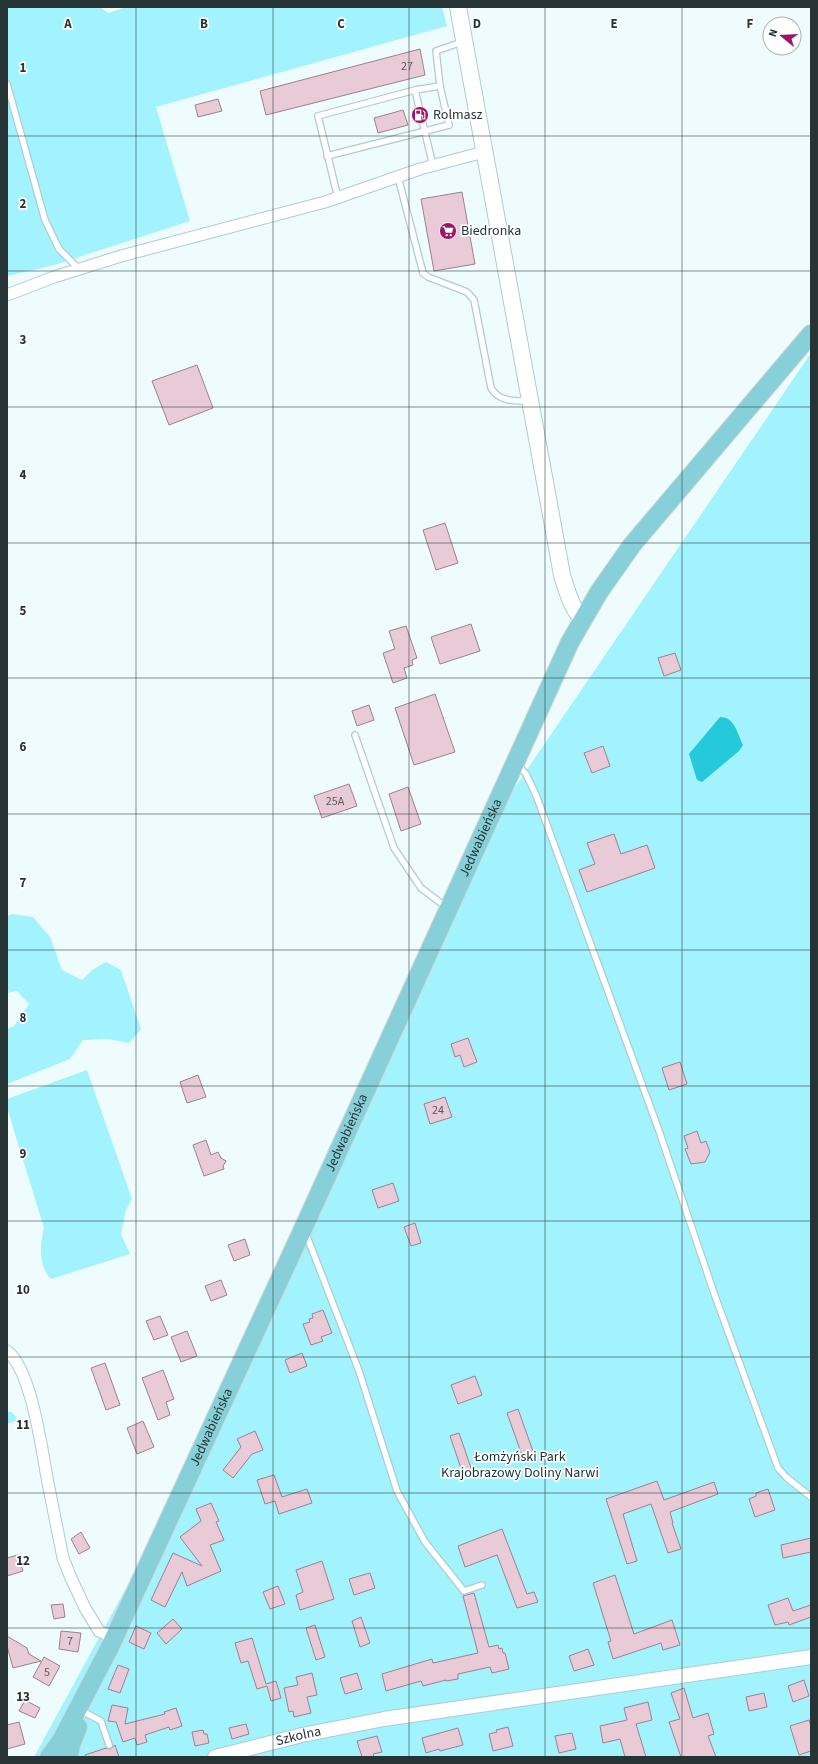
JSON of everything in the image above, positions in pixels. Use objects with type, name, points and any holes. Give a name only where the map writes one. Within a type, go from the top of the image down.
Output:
[{"type":"main road","points":[[458,7],[562,575],[569,599],[576,613],[582,619]]},
{"type":"main road","name":"Jedwabieńska","points":[[49,1757],[81,1710],[303,1229],[556,670],[582,619],[599,592],[636,540],[811,334]]},
{"type":"main road","name":"Jedwabieńska","points":[[69,1757],[81,1710]]},
{"type":"street","points":[[7,295],[80,269],[338,198],[398,177],[484,152]]},
{"type":"street","points":[[7,1351],[17,1363],[26,1385],[34,1414],[63,1558],[85,1608],[99,1631],[112,1642]]},
{"type":"street","name":"Szkolna","points":[[215,1757],[302,1735],[384,1719],[811,1657]]},
{"type":"lane","points":[[327,156],[449,125],[440,86],[436,51],[464,42]]},
{"type":"lane","points":[[7,84],[48,227],[59,249],[80,269]]},
{"type":"lane","points":[[338,198],[318,116],[415,90],[440,86]]},
{"type":"lane","points":[[415,90],[433,166]]},
{"type":"lane","points":[[398,177],[423,273],[428,277],[467,292],[474,300],[491,388],[494,393],[503,399],[530,401]]},
{"type":"lane","points":[[355,735],[394,848],[422,888],[448,908]]},
{"type":"lane","points":[[515,762],[526,774],[536,795],[658,1128],[715,1296],[778,1468],[786,1477],[811,1497]]},
{"type":"lane","points":[[303,1229],[316,1258],[359,1371],[397,1491],[425,1542],[464,1590],[482,1585]]},
{"type":"lane","points":[[81,1710],[102,1721],[109,1745]]},
{"type":"green space","points":[[7,7],[100,7],[108,13],[126,7],[442,7],[447,26],[156,107],[190,221],[51,266],[7,276]]},
{"type":"green space","name":"Łomżyński Park Krajobrazowy Doliny Narwi","points":[[811,353],[811,1757],[34,1757],[234,1390],[507,799]]},
{"type":"green space","points":[[13,914],[33,917],[50,937],[62,970],[82,980],[92,970],[106,962],[121,970],[141,1029],[129,1043],[109,1039],[83,1040],[70,1059],[7,1084],[7,1029],[14,1026],[29,1004],[17,991],[7,993],[7,916]]},
{"type":"green space","points":[[87,1070],[132,1199],[126,1210],[121,1234],[130,1254],[51,1279],[44,1268],[41,1255],[44,1228],[7,1108],[7,1099]]},
{"type":"green space","points":[[7,1412],[12,1412],[18,1420],[7,1424]]},
{"type":"shaded area","points":[[720,717],[729,720],[735,726],[743,745],[739,751],[702,782],[697,780],[689,754]]},
{"type":"building","points":[[420,49],[425,75],[266,115],[260,91]]},
{"type":"building","points":[[218,99],[222,111],[198,117],[195,105]]},
{"type":"building","points":[[403,110],[408,125],[378,133],[374,118]]},
{"type":"building","name":"Biedronka","points":[[462,192],[475,264],[434,271],[421,199]]},
{"type":"building","points":[[197,365],[213,408],[169,425],[152,381]]},
{"type":"building","points":[[445,523],[458,563],[436,570],[423,530]]},
{"type":"building","points":[[471,624],[480,651],[440,664],[431,637]]},
{"type":"building","points":[[406,626],[417,658],[412,660],[413,665],[404,668],[407,678],[393,683],[383,653],[395,649],[389,631]]},
{"type":"building","points":[[675,653],[681,670],[664,676],[658,658]]},
{"type":"building","points":[[435,694],[455,752],[414,765],[395,708]]},
{"type":"building","points":[[369,705],[374,720],[357,726],[352,711]]},
{"type":"building","points":[[603,746],[610,766],[592,773],[584,753]]},
{"type":"building","points":[[349,784],[357,806],[322,818],[314,796]]},
{"type":"building","points":[[408,787],[421,824],[401,831],[389,794]]},
{"type":"building","points":[[614,834],[621,854],[647,845],[655,868],[587,892],[579,870],[595,864],[587,843]]},
{"type":"building","points":[[468,1038],[477,1062],[464,1067],[460,1055],[455,1057],[451,1044]]},
{"type":"building","points":[[680,1062],[687,1084],[669,1090],[662,1068]]},
{"type":"building","points":[[198,1075],[206,1097],[187,1103],[180,1082]]},
{"type":"building","points":[[445,1097],[452,1117],[430,1124],[424,1104]]},
{"type":"building","points":[[697,1131],[701,1143],[706,1141],[710,1152],[705,1162],[691,1164],[685,1149],[688,1148],[684,1136]]},
{"type":"building","points":[[206,1140],[211,1155],[218,1152],[221,1158],[226,1161],[223,1166],[224,1169],[204,1176],[193,1145]]},
{"type":"building","points":[[393,1183],[399,1201],[378,1208],[372,1190]]},
{"type":"building","points":[[415,1223],[421,1243],[411,1246],[404,1227]]},
{"type":"building","points":[[245,1239],[250,1255],[234,1261],[228,1245]]},
{"type":"building","points":[[221,1280],[227,1295],[211,1301],[205,1286]]},
{"type":"building","points":[[323,1310],[332,1333],[321,1337],[323,1341],[311,1345],[303,1324],[310,1322],[309,1319],[313,1318],[312,1314]]},
{"type":"building","points":[[160,1316],[168,1335],[154,1340],[146,1321]]},
{"type":"building","points":[[187,1331],[197,1356],[181,1362],[171,1337]]},
{"type":"building","points":[[302,1353],[307,1366],[290,1373],[285,1360]]},
{"type":"building","points":[[105,1363],[120,1405],[106,1410],[91,1368]]},
{"type":"building","points":[[163,1370],[174,1399],[166,1402],[170,1415],[158,1420],[142,1378]]},
{"type":"building","points":[[475,1376],[482,1395],[458,1404],[451,1385]]},
{"type":"building","points":[[518,1409],[534,1454],[523,1458],[507,1413]]},
{"type":"building","points":[[143,1421],[154,1447],[137,1454],[127,1428]]},
{"type":"building","points":[[255,1431],[263,1450],[252,1454],[233,1478],[223,1470],[241,1447],[237,1439]]},
{"type":"building","points":[[459,1433],[472,1471],[463,1474],[450,1436]]},
{"type":"building","points":[[274,1475],[282,1497],[307,1489],[312,1503],[279,1514],[275,1501],[265,1504],[257,1480]]},
{"type":"building","points":[[657,1481],[664,1500],[714,1482],[718,1494],[670,1512],[672,1523],[681,1549],[668,1553],[651,1504],[623,1514],[637,1561],[627,1564],[606,1499]]},
{"type":"building","points":[[768,1489],[775,1510],[755,1517],[749,1499],[756,1496],[756,1493]]},
{"type":"building","points":[[211,1503],[219,1521],[216,1522],[224,1540],[210,1545],[221,1571],[187,1586],[182,1572],[165,1607],[151,1600],[173,1553],[202,1566],[180,1537],[201,1521],[196,1509]]},
{"type":"building","points":[[502,1529],[527,1594],[534,1592],[538,1602],[517,1608],[497,1555],[465,1567],[458,1546]]},
{"type":"building","points":[[81,1532],[90,1548],[79,1554],[71,1539]]},
{"type":"building","points":[[811,1538],[811,1552],[783,1558],[781,1545]]},
{"type":"building","points":[[18,1555],[23,1571],[7,1576],[7,1558]]},
{"type":"building","points":[[322,1561],[334,1599],[300,1610],[296,1595],[303,1592],[296,1570]]},
{"type":"building","points":[[370,1573],[375,1588],[354,1595],[349,1579]]},
{"type":"building","points":[[615,1575],[634,1634],[672,1620],[680,1645],[663,1650],[661,1643],[613,1659],[608,1642],[611,1641],[593,1583]]},
{"type":"building","points":[[278,1586],[285,1604],[270,1609],[263,1592]]},
{"type":"building","points":[[474,1593],[489,1647],[498,1645],[499,1649],[502,1648],[503,1653],[505,1653],[509,1669],[492,1673],[490,1667],[458,1674],[458,1679],[446,1680],[423,1686],[421,1681],[386,1691],[382,1674],[432,1659],[433,1663],[478,1653],[463,1596]]},
{"type":"building","points":[[788,1598],[793,1611],[811,1605],[811,1617],[789,1625],[788,1622],[775,1625],[768,1605]]},
{"type":"building","points":[[63,1604],[65,1617],[54,1619],[51,1605]]},
{"type":"building","points":[[361,1617],[370,1643],[360,1647],[352,1621]]},
{"type":"building","points":[[173,1619],[182,1629],[166,1644],[157,1633]]},
{"type":"building","points":[[315,1625],[325,1657],[316,1660],[306,1628]]},
{"type":"building","points":[[136,1626],[151,1633],[144,1649],[129,1642]]},
{"type":"building","points":[[61,1631],[81,1633],[78,1652],[59,1649]]},
{"type":"building","points":[[7,1636],[27,1648],[29,1654],[41,1661],[13,1668],[7,1646]]},
{"type":"building","points":[[252,1638],[266,1684],[276,1681],[281,1698],[271,1701],[267,1686],[257,1689],[248,1661],[241,1663],[235,1643]]},
{"type":"building","points":[[588,1649],[594,1665],[574,1671],[569,1656]]},
{"type":"building","points":[[44,1657],[60,1666],[49,1686],[33,1677]]},
{"type":"building","points":[[118,1665],[129,1669],[120,1693],[108,1689]]},
{"type":"building","points":[[312,1673],[317,1695],[307,1697],[311,1713],[294,1717],[293,1711],[289,1712],[284,1688],[298,1685],[296,1677]]},
{"type":"building","points":[[357,1673],[362,1689],[345,1694],[340,1678]]},
{"type":"building","points":[[804,1680],[809,1696],[793,1702],[788,1686]]},
{"type":"building","points":[[684,1688],[693,1718],[708,1713],[714,1734],[708,1736],[716,1757],[681,1757],[669,1722],[680,1719],[671,1693]]},
{"type":"building","points":[[764,1693],[767,1707],[749,1711],[746,1697]]},
{"type":"building","points":[[25,1700],[40,1708],[35,1718],[19,1711]]},
{"type":"building","points":[[648,1702],[652,1720],[636,1724],[646,1757],[625,1757],[620,1739],[603,1743],[600,1726],[627,1720],[624,1708]]},
{"type":"building","points":[[112,1705],[128,1708],[125,1724],[165,1714],[164,1712],[176,1708],[182,1726],[170,1730],[169,1727],[145,1735],[147,1742],[137,1745],[135,1738],[123,1742],[116,1722],[108,1721]]},
{"type":"building","points":[[809,1720],[811,1726],[811,1751],[799,1755],[790,1726]]},
{"type":"building","points":[[19,1722],[25,1744],[7,1749],[7,1725]]},
{"type":"building","points":[[246,1724],[249,1734],[232,1739],[229,1728]]},
{"type":"building","points":[[508,1727],[513,1746],[493,1751],[489,1734],[497,1732],[496,1730]]},
{"type":"building","points":[[458,1728],[463,1745],[426,1753],[422,1738]]},
{"type":"building","points":[[203,1730],[204,1734],[207,1734],[209,1743],[195,1746],[192,1732]]},
{"type":"building","points":[[572,1733],[576,1749],[559,1753],[555,1736]]},
{"type":"building","points":[[377,1736],[382,1752],[373,1754],[374,1757],[362,1757],[357,1741]]},
{"type":"building","points":[[115,1745],[119,1757],[85,1757],[85,1755],[106,1748],[110,1749]]},
{"type":"place","name":"Rolmasz","points":[[420,115]]},
{"type":"place","name":"Biedronka","points":[[448,231]]}]
